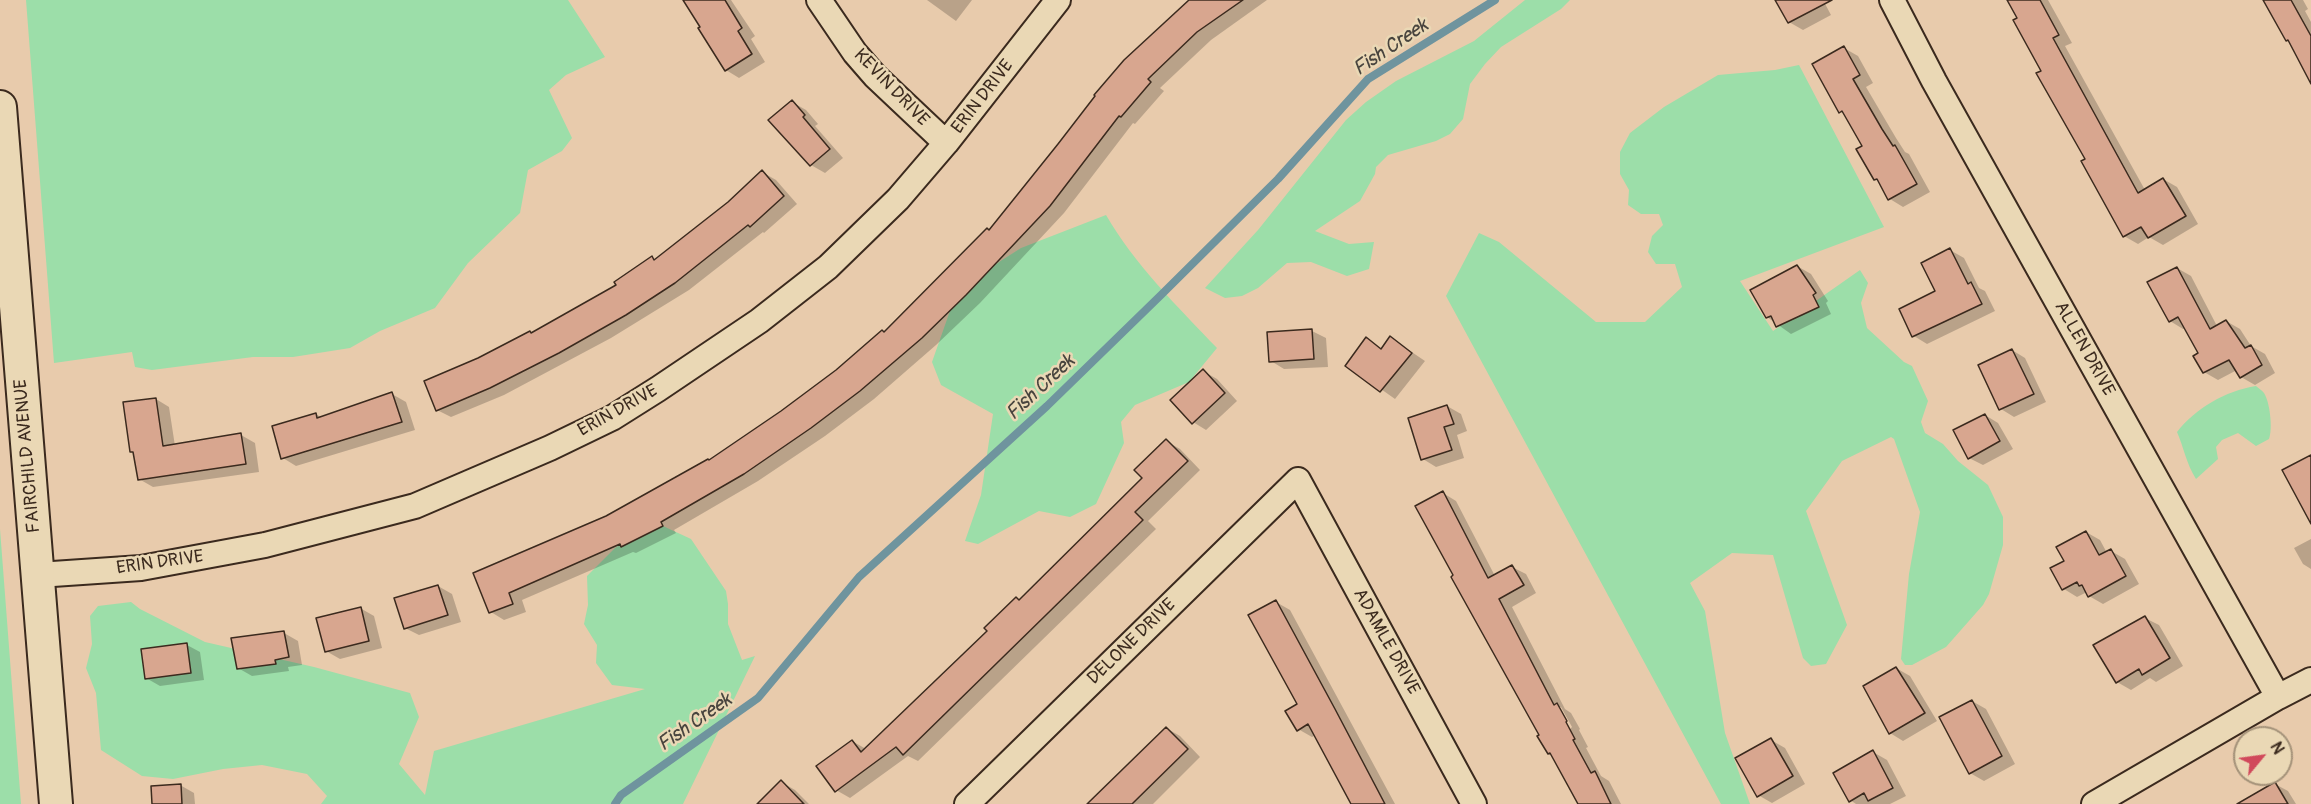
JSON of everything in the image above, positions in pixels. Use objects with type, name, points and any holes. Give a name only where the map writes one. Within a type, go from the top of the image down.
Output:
[{"type":"main road","name":"FAIRCHILD AVENUE","points":[[0,107],[56,804]]},
{"type":"street","name":"KEVIN DRIVE","points":[[819,0],[855,53],[874,76],[946,143]]},
{"type":"street","name":"ERIN DRIVE","points":[[38,575],[141,568],[265,545],[415,506],[550,448],[612,418],[759,321],[828,267],[898,198],[946,143],[1058,0]]},
{"type":"street","name":"ALLEN DRIVE","points":[[1892,0],[2278,697]]},
{"type":"street","name":"DELONE DRIVE","points":[[967,804],[1298,480]]},
{"type":"street","name":"ADAMLE DRIVE","points":[[1298,480],[1474,804]]},
{"type":"street","points":[[2094,804],[2311,680]]},
{"type":"green space","points":[[26,0],[568,0],[605,57],[566,75],[549,90],[572,138],[562,151],[528,170],[520,213],[468,263],[435,308],[380,331],[350,348],[293,357],[253,357],[152,370],[135,367],[132,352],[54,363]]},
{"type":"green space","points":[[1525,0],[1570,0],[1561,9],[1501,47],[1485,64],[1470,84],[1463,119],[1450,134],[1436,141],[1388,155],[1376,167],[1375,174],[1360,201],[1315,231],[1349,244],[1374,242],[1369,269],[1347,276],[1311,262],[1287,263],[1258,288],[1242,296],[1225,298],[1205,288],[1258,230],[1346,120],[1366,102],[1396,81],[1474,41]]},
{"type":"green space","points":[[1799,65],[1884,227],[1740,281],[1773,331],[1860,270],[1868,283],[1861,303],[1867,328],[1904,362],[1912,366],[1928,401],[1921,422],[1925,433],[1943,444],[1958,461],[1988,485],[2003,517],[2003,545],[1989,594],[1983,605],[1946,647],[1912,665],[1905,665],[1901,659],[1909,574],[1920,512],[1894,439],[1891,437],[1842,461],[1806,511],[1847,625],[1826,664],[1811,666],[1803,658],[1773,555],[1732,553],[1690,583],[1705,611],[1725,733],[1750,804],[1721,804],[1446,296],[1479,233],[1499,242],[1596,322],[1645,322],[1682,287],[1675,264],[1656,264],[1648,252],[1652,236],[1663,225],[1659,214],[1641,214],[1628,205],[1629,190],[1620,174],[1620,152],[1630,133],[1664,107],[1718,75],[1775,70]]},
{"type":"green space","points":[[1106,215],[1143,268],[1217,348],[1189,382],[1135,405],[1121,422],[1124,443],[1096,504],[1070,517],[1039,511],[978,544],[965,541],[981,495],[993,414],[941,385],[932,362],[958,288],[1021,248]]},
{"type":"green space","points":[[2256,386],[2264,393],[2268,403],[2271,422],[2269,439],[2256,446],[2238,433],[2222,440],[2216,447],[2218,459],[2196,479],[2177,432],[2193,415],[2222,396]]},
{"type":"green space","points":[[663,526],[691,539],[726,591],[728,624],[742,660],[755,656],[683,804],[321,804],[327,796],[307,774],[262,765],[223,769],[173,779],[142,776],[101,750],[96,693],[86,668],[92,644],[90,616],[98,606],[131,602],[140,609],[205,642],[314,667],[410,693],[419,717],[399,764],[425,795],[434,751],[645,689],[612,685],[596,663],[597,645],[584,624],[588,605],[587,576],[616,547]]},
{"type":"green space","points":[[0,529],[21,804],[0,804]]},
{"type":"building","points":[[683,0],[725,0],[742,28],[738,31],[752,54],[725,71]]},
{"type":"building","points":[[1189,0],[1243,0],[1197,32],[1148,79],[1151,82],[1121,117],[1119,116],[1050,206],[922,338],[860,391],[811,428],[744,474],[661,522],[663,526],[621,547],[620,544],[509,593],[513,604],[489,613],[473,573],[606,516],[709,460],[781,411],[836,370],[882,330],[884,332],[987,228],[989,230],[1124,60]]},
{"type":"building","points":[[1775,0],[1832,0],[1788,23]]},
{"type":"building","points":[[2007,0],[2040,0],[2059,35],[2053,38],[2138,193],[2163,178],[2186,216],[2148,238],[2141,227],[2123,237],[2081,161],[2085,159],[2036,73],[2041,71],[2013,20],[2017,18]]},
{"type":"building","points":[[2263,0],[2291,0],[2311,36],[2311,84],[2288,40],[2286,41]]},
{"type":"building","points":[[1844,46],[1860,75],[1853,79],[1917,184],[1888,200],[1877,179],[1874,180],[1856,149],[1862,146],[1842,111],[1839,113],[1812,64]]},
{"type":"building","points":[[792,100],[830,149],[810,166],[768,120]]},
{"type":"building","points":[[762,170],[784,196],[750,227],[748,225],[675,283],[626,315],[559,353],[490,388],[436,411],[424,381],[478,358],[530,331],[531,333],[616,285],[614,282],[652,256],[654,260],[728,202]]},
{"type":"building","points":[[1950,248],[1968,284],[1971,282],[1982,304],[1912,337],[1899,309],[1935,291],[1921,263]]},
{"type":"building","points":[[1797,265],[1816,293],[1813,295],[1819,307],[1776,327],[1771,316],[1766,318],[1750,290]]},
{"type":"building","points":[[2177,267],[2210,329],[2226,320],[2245,348],[2251,345],[2262,365],[2240,378],[2229,360],[2203,373],[2193,356],[2198,353],[2178,317],[2169,322],[2147,282]]},
{"type":"building","points":[[1312,329],[1314,359],[1269,362],[1267,332]]},
{"type":"building","points":[[1390,336],[1412,353],[1380,392],[1345,366],[1366,337],[1381,349]]},
{"type":"building","points":[[2012,349],[2034,394],[1999,410],[1978,365]]},
{"type":"building","points":[[1203,369],[1225,393],[1192,424],[1170,400]]},
{"type":"building","points":[[392,392],[402,422],[281,459],[272,426],[316,413],[317,418]]},
{"type":"building","points":[[156,398],[163,446],[241,433],[246,464],[138,480],[133,452],[130,452],[123,402]]},
{"type":"building","points":[[1447,405],[1454,424],[1444,427],[1452,450],[1421,460],[1408,418]]},
{"type":"building","points":[[1985,414],[2000,441],[1968,459],[1953,430]]},
{"type":"building","points":[[1166,439],[1188,461],[1135,512],[1143,520],[903,755],[896,747],[835,792],[816,766],[852,740],[861,752],[987,631],[984,628],[1016,597],[1019,600],[1142,478],[1134,470]]},
{"type":"building","points":[[2311,455],[2311,524],[2282,470]]},
{"type":"building","points":[[1443,491],[1488,578],[1512,565],[1524,585],[1499,599],[1554,705],[1557,703],[1567,721],[1575,739],[1573,740],[1591,773],[1595,771],[1611,804],[1578,804],[1550,753],[1548,754],[1537,736],[1539,735],[1451,577],[1453,575],[1415,506]]},
{"type":"building","points":[[2086,531],[2099,555],[2111,549],[2126,576],[2088,597],[2082,585],[2079,586],[2077,582],[2062,590],[2050,568],[2064,561],[2056,547]]},
{"type":"building","points":[[438,585],[448,615],[404,629],[394,598]]},
{"type":"building","points":[[1276,600],[1385,804],[1351,804],[1308,724],[1297,731],[1285,711],[1297,704],[1248,615]]},
{"type":"building","points":[[361,607],[369,641],[325,652],[316,618]]},
{"type":"building","points":[[2145,616],[2170,658],[2142,675],[2139,669],[2116,683],[2093,645]]},
{"type":"building","points":[[284,631],[289,657],[275,660],[276,664],[237,669],[231,638]]},
{"type":"building","points":[[187,643],[191,673],[145,679],[141,649]]},
{"type":"building","points":[[1896,667],[1925,713],[1889,734],[1863,686]]},
{"type":"building","points":[[1972,700],[2002,756],[1969,774],[1939,717]]},
{"type":"building","points":[[1166,727],[1188,749],[1132,804],[1087,804]]},
{"type":"building","points":[[1771,738],[1793,776],[1757,797],[1735,758]]},
{"type":"building","points":[[1873,750],[1893,788],[1868,801],[1864,793],[1849,802],[1833,773]]},
{"type":"building","points":[[781,780],[804,804],[757,804]]},
{"type":"building","points":[[181,784],[182,804],[152,804],[151,786]]},
{"type":"building","points":[[2268,786],[2277,786],[2288,804],[2237,804]]},
{"type":"waterway","name":"Fish Creek","points":[[615,804],[621,795],[758,698],[859,577],[1047,406],[1161,295],[1278,179],[1368,79],[1495,0]]}]
